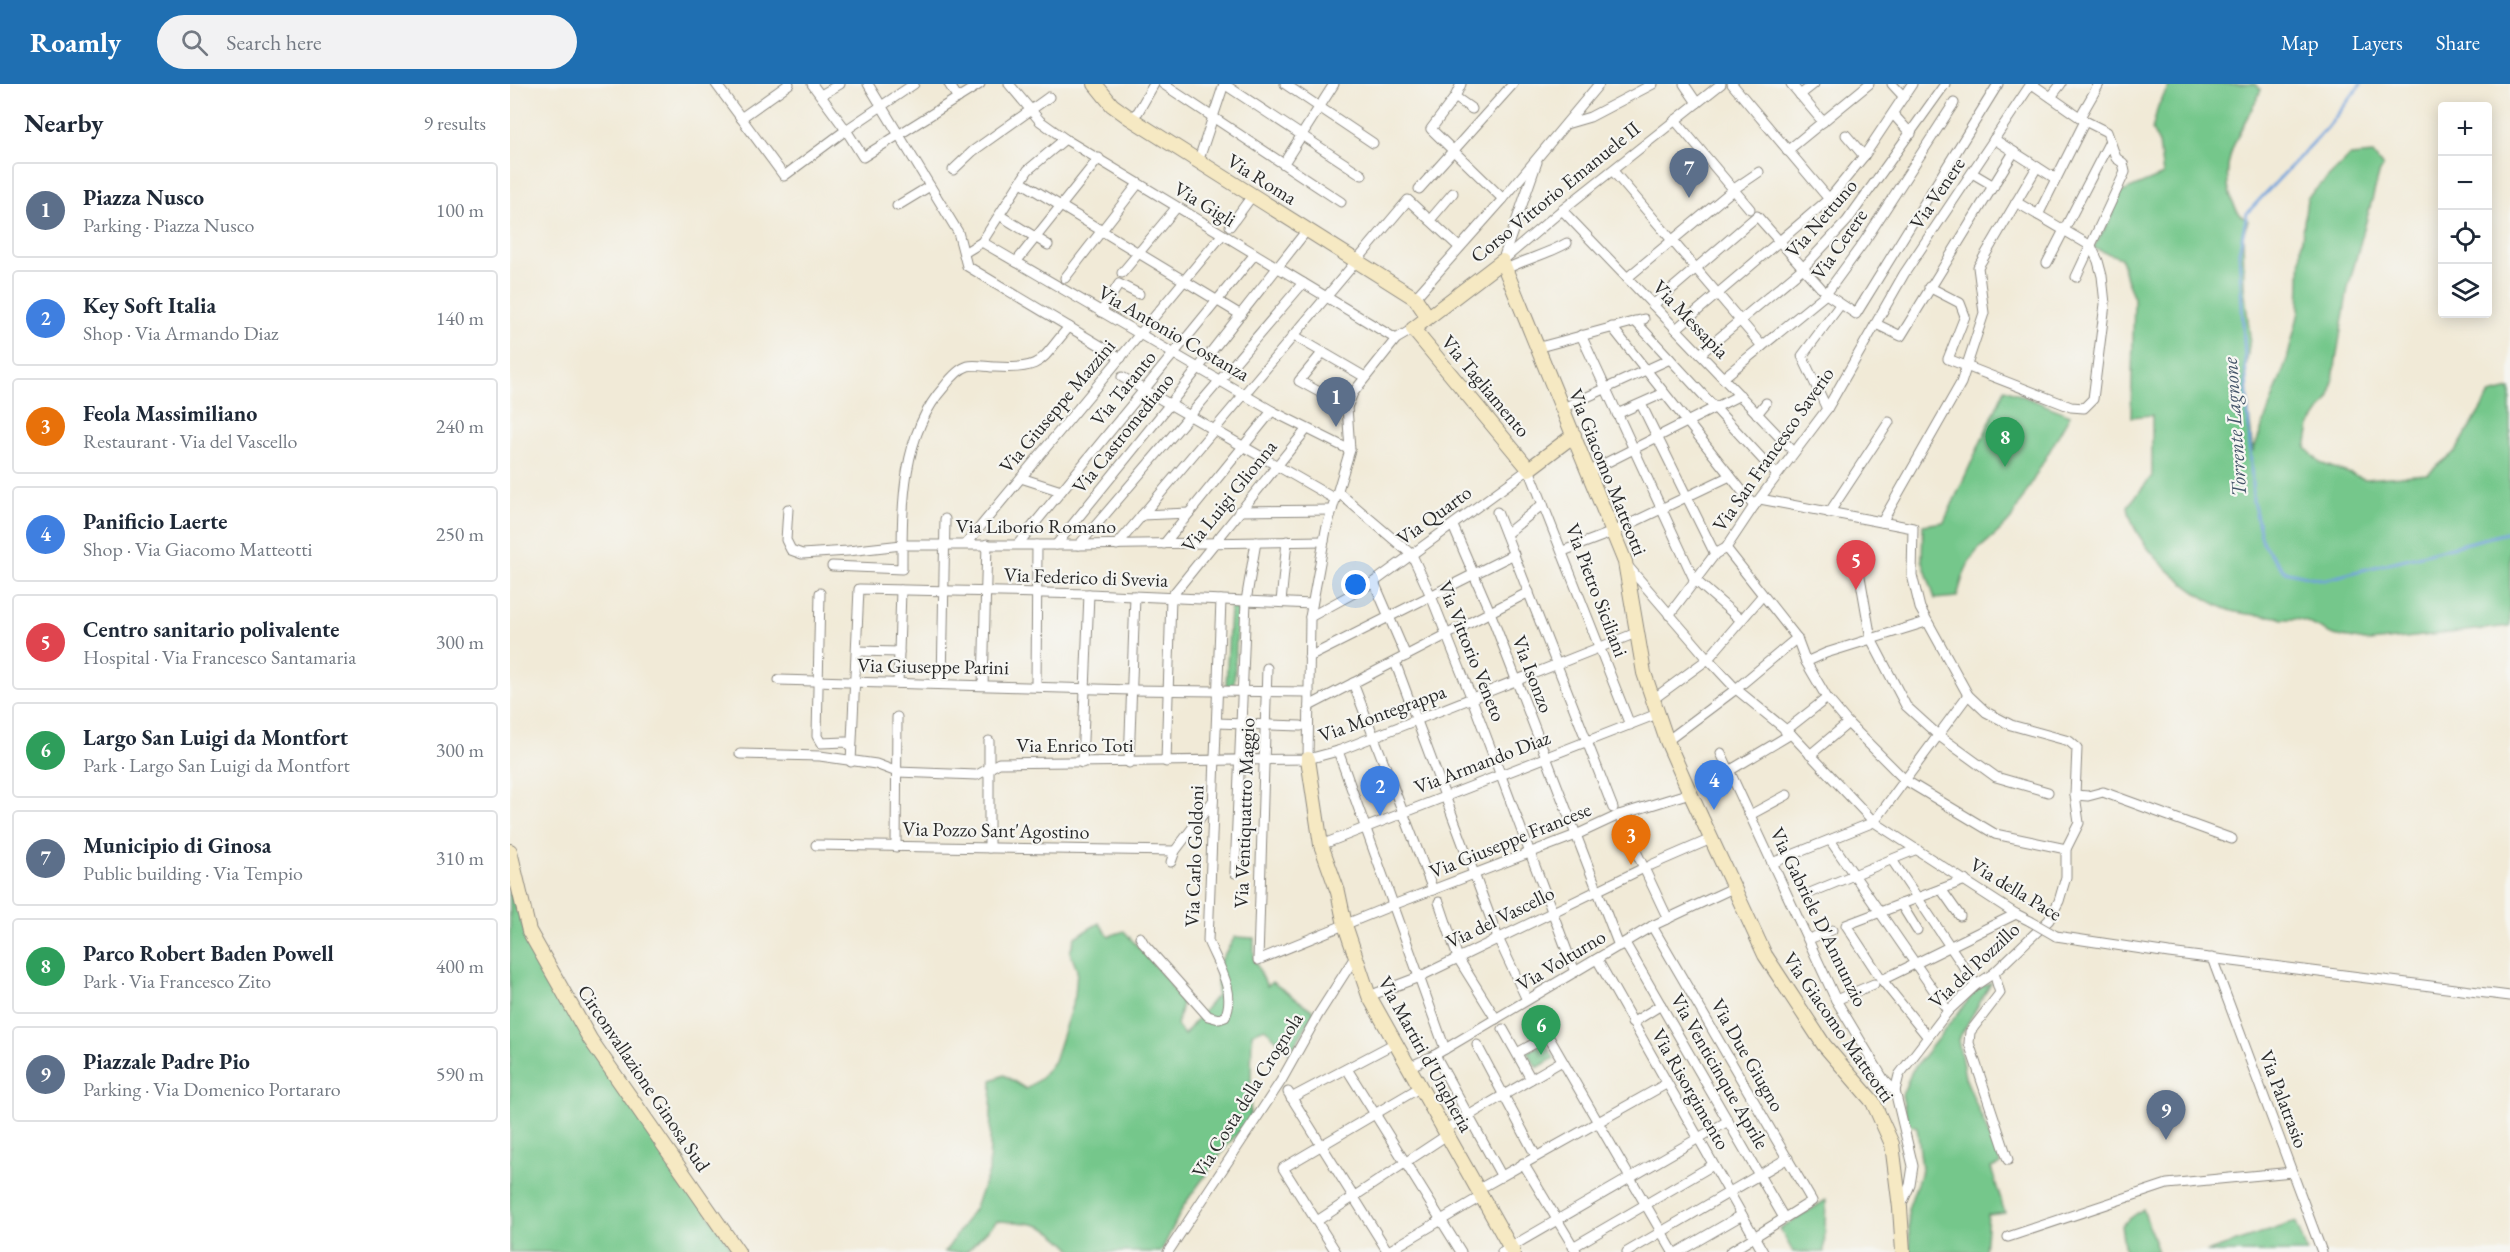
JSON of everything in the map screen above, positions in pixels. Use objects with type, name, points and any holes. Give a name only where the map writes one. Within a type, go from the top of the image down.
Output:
[{"type":"street","points":[[716,84],[784,176],[846,129],[914,84]]},
{"type":"street","points":[[741,118],[789,84]]},
{"type":"street","points":[[812,84],[846,129],[862,157],[980,84]]},
{"type":"street","points":[[821,95],[840,84]]},
{"type":"street","points":[[868,84],[958,232],[967,266],[1120,358]]},
{"type":"street","points":[[949,84],[958,98]]},
{"type":"street","name":"Via Gigli","points":[[1009,84],[1040,121],[1065,139],[1396,339]]},
{"type":"street","name":"Via Roma","points":[[1095,84],[1112,105],[1130,118],[1415,298]]},
{"type":"street","points":[[1130,118],[1138,112],[1154,84]]},
{"type":"street","points":[[1163,84],[1284,162],[1341,202]]},
{"type":"street","points":[[1198,162],[1224,84],[1362,174]]},
{"type":"street","points":[[1285,84],[1374,143]]},
{"type":"street","points":[[1284,162],[1334,84]]},
{"type":"street","points":[[1461,84],[1455,97],[1431,129],[1503,199]]},
{"type":"street","points":[[1419,189],[1514,84]]},
{"type":"street","points":[[1428,317],[1415,298],[1503,199],[1599,84]]},
{"type":"street","points":[[1566,124],[1590,117],[1653,84]]},
{"type":"street","points":[[1684,84],[1696,103]]},
{"type":"street","name":"Corso Vittorio Emanuele II","points":[[1413,329],[1504,265],[1562,210],[1721,84]]},
{"type":"street","points":[[1732,84],[1828,199]]},
{"type":"street","points":[[1791,84],[1823,122]]},
{"type":"street","points":[[1800,95],[1814,84]]},
{"type":"street","points":[[1787,151],[1869,84]]},
{"type":"street","points":[[1892,84],[1904,97]]},
{"type":"street","points":[[1676,329],[1828,199],[1864,156],[1912,84]]},
{"type":"street","name":"Via Nettuno","points":[[1700,354],[1803,268],[1846,221],[1946,84]]},
{"type":"street","points":[[1675,120],[1824,291],[1840,305],[1856,314],[1998,84]]},
{"type":"street","points":[[2031,84],[2082,119],[2107,132],[2116,158],[2123,164],[2124,172],[2076,277]]},
{"type":"street","name":"Via Venere","points":[[1876,324],[1905,274],[2031,84]]},
{"type":"street","points":[[2051,97],[2061,84]]},
{"type":"street","points":[[2038,215],[2099,84]]},
{"type":"street","points":[[953,170],[974,151],[1049,97]]},
{"type":"street","points":[[1455,97],[1472,109]]},
{"type":"street","name":"Via Cerere","points":[[1723,378],[1824,291],[1864,242],[1954,103]]},
{"type":"street","points":[[1893,114],[1911,134]]},
{"type":"street","points":[[1846,135],[1864,156]]},
{"type":"street","points":[[964,253],[982,242],[1028,170],[1065,139]]},
{"type":"street","points":[[1994,139],[2056,179]]},
{"type":"street","points":[[2047,263],[2110,141]]},
{"type":"street","points":[[1876,324],[1901,336],[2014,152]]},
{"type":"street","points":[[1540,155],[1504,265],[1552,252],[1567,243]]},
{"type":"street","points":[[1016,262],[1099,158]]},
{"type":"street","points":[[1882,522],[1961,383],[1984,313],[1978,267],[2037,168]]},
{"type":"street","points":[[1613,171],[1762,346]]},
{"type":"street","points":[[1627,278],[1734,189],[1759,172]]},
{"type":"street","points":[[1972,173],[1994,186]]},
{"type":"street","points":[[1021,182],[1241,315]]},
{"type":"street","points":[[1065,278],[1138,184]]},
{"type":"street","points":[[897,206],[930,186]]},
{"type":"street","points":[[1430,220],[1453,193]]},
{"type":"street","points":[[1230,226],[1252,196]]},
{"type":"street","points":[[1117,545],[1408,200],[1459,247]]},
{"type":"street","points":[[1929,287],[1960,303],[1965,316],[1948,359],[2071,407],[2084,408],[2093,399],[2105,304],[2102,276],[2091,246],[2016,202]]},
{"type":"street","points":[[1122,273],[1176,207]]},
{"type":"street","name":"Via Messapia","points":[[1562,210],[1794,452]]},
{"type":"street","points":[[1653,305],[1696,269],[1754,212]]},
{"type":"street","points":[[1004,218],[1048,245]]},
{"type":"street","name":"Via Castromediano","points":[[1056,545],[1307,230]]},
{"type":"street","name":"Via Giuseppe Mazzini","points":[[966,544],[1222,235]]},
{"type":"street","name":"Via Antonio Costanza","points":[[982,242],[1272,411],[1350,450]]},
{"type":"street","name":"Via Taranto","points":[[1018,544],[1255,254]]},
{"type":"street","name":"Via Giacomo Matteotti","points":[[1504,265],[1625,562],[1644,673],[1667,741],[1765,955],[1824,1045],[1873,1102],[1892,1144],[1903,1252]]},
{"type":"street","points":[[1079,545],[1303,283]]},
{"type":"street","points":[[1101,312],[1119,284],[1139,294]]},
{"type":"street","points":[[1827,409],[1802,357],[1840,305]]},
{"type":"street","points":[[1536,348],[1640,320],[1670,359],[1777,475]]},
{"type":"street","name":"Via San Francesco Saverio","points":[[1669,615],[1715,554],[1726,548],[1827,409],[1876,324]]},
{"type":"street","points":[[832,566],[902,569],[902,517],[913,440],[934,398],[954,375],[969,366],[1003,368],[1035,365],[1046,356],[1069,327]]},
{"type":"street","points":[[1612,327],[1730,476],[1757,503],[1913,528],[1912,575],[1926,622],[1968,695],[1986,712],[2011,725],[2069,741],[2077,748],[2075,795],[2079,823],[2066,849],[1995,834],[1905,780],[1848,723],[1827,698],[1806,662],[1797,638],[1761,596],[1726,548]]},
{"type":"street","points":[[1308,759],[1310,617],[1324,541],[1350,450],[1347,407],[1353,393],[1396,339],[1413,329]]},
{"type":"street","name":"Via Tagliamento","points":[[1413,329],[1529,469]]},
{"type":"street","points":[[1293,334],[1365,377]]},
{"type":"street","points":[[1581,335],[1694,579],[1741,620]]},
{"type":"street","points":[[1323,351],[1299,381],[1347,407]]},
{"type":"street","points":[[1563,408],[1670,359]]},
{"type":"street","name":"Via Vittorio Veneto","points":[[1122,377],[1276,465],[1337,496],[1412,555],[1431,596],[1532,852],[1575,972]]},
{"type":"street","points":[[1617,414],[1664,393]]},
{"type":"street","points":[[1588,472],[1740,395]]},
{"type":"street","points":[[1757,414],[1766,403]]},
{"type":"street","points":[[1641,404],[1715,554]]},
{"type":"street","points":[[1164,544],[1272,411]]},
{"type":"street","points":[[1829,513],[1889,422]]},
{"type":"street","name":"Via Luigi Glionna","points":[[1171,597],[1306,430]]},
{"type":"street","name":"Via Quarto","points":[[1310,617],[1374,582],[1454,526],[1574,435]]},
{"type":"street","name":"Via Pietro Siciliani","points":[[1529,469],[1630,725]]},
{"type":"street","points":[[1563,551],[1662,510],[1730,476]]},
{"type":"street","points":[[1021,478],[1061,491]]},
{"type":"street","points":[[1506,534],[1543,504]]},
{"type":"street","name":"Via Liborio Romano","points":[[788,509],[786,540],[791,550],[802,554],[902,544],[1117,545],[1324,541]]},
{"type":"street","points":[[1239,511],[1332,510]]},
{"type":"street","points":[[1497,512],[1616,811],[1647,867],[1668,919]]},
{"type":"street","points":[[1142,515],[1190,513]]},
{"type":"street","points":[[942,684],[945,519]]},
{"type":"street","name":"Via Isonzo","points":[[1454,526],[1490,612],[1596,891]]},
{"type":"street","points":[[1281,602],[1287,541]]},
{"type":"street","points":[[1235,873],[1246,601],[1256,542]]},
{"type":"street","points":[[983,685],[987,544]]},
{"type":"street","points":[[1036,686],[1037,545]]},
{"type":"street","points":[[1309,657],[1514,554]]},
{"type":"street","name":"Via della Pace","points":[[1625,562],[1736,689],[1788,733],[1874,822],[2016,914],[2056,936],[2510,996]]},
{"type":"street","points":[[1859,571],[1871,639],[1906,706],[1938,735],[1996,777],[2048,792]]},
{"type":"street","points":[[1374,582],[1406,656]]},
{"type":"street","name":"Via Federico di Svevia","points":[[857,651],[859,589],[1089,594],[1312,604]]},
{"type":"street","points":[[898,683],[901,590]]},
{"type":"street","points":[[1309,706],[1529,592]]},
{"type":"street","points":[[820,593],[817,736],[821,743],[846,742],[850,746]]},
{"type":"street","points":[[1082,763],[1089,594]]},
{"type":"street","points":[[1129,763],[1135,596]]},
{"type":"street","points":[[1652,700],[1708,659],[1761,596]]},
{"type":"street","points":[[1166,762],[1171,597]]},
{"type":"street","name":"Via Carlo Goldoni","points":[[1140,937],[1208,1016],[1219,1019],[1225,1017],[1231,1005],[1229,992],[1208,941],[1221,600]]},
{"type":"street","points":[[1806,662],[1826,653],[1926,622]]},
{"type":"street","name":"Via Montegrappa","points":[[1308,759],[1338,751],[1636,633]]},
{"type":"street","points":[[1667,741],[1736,689],[1797,638]]},
{"type":"street","points":[[851,762],[850,746],[857,651],[899,652]]},
{"type":"street","points":[[1395,662],[1498,938],[1527,1000]]},
{"type":"street","name":"Via Ventiquattro Maggio","points":[[1258,960],[1267,668]]},
{"type":"street","name":"Via Giuseppe Parini","points":[[779,680],[1168,691],[1309,692]]},
{"type":"street","points":[[1353,683],[1433,890]]},
{"type":"street","points":[[1772,863],[1874,822],[1968,695]]},
{"type":"street","points":[[1730,771],[1788,733],[1827,698]]},
{"type":"street","name":"Via Armando Diaz","points":[[1321,845],[1403,811],[1657,714]]},
{"type":"street","points":[[896,847],[897,717]]},
{"type":"street","points":[[1217,723],[1301,726]]},
{"type":"street","points":[[1810,755],[1848,723]]},
{"type":"street","points":[[989,741],[989,848]]},
{"type":"street","points":[[1338,751],[1445,1049]]},
{"type":"street","name":"Via Gabriele D'Annunzio","points":[[1721,753],[1836,1000],[1884,1080],[1895,1091]]},
{"type":"street","name":"Via Enrico Toti","points":[[740,754],[820,756],[876,764],[897,772],[977,775],[999,763],[1308,759]]},
{"type":"street","name":"Via Martiri d'Ungheria","points":[[1308,759],[1321,845],[1338,892],[1345,926],[1369,996],[1419,1088],[1480,1192],[1508,1250]]},
{"type":"street","points":[[2075,795],[2088,796],[2103,792],[2232,839]]},
{"type":"street","name":"Via Giuseppe Francese","points":[[1258,960],[1576,835],[1616,811],[1690,793]]},
{"type":"street","points":[[1750,815],[1787,795]]},
{"type":"street","points":[[1171,862],[1175,851],[1213,801]]},
{"type":"street","name":"Via del Vascello","points":[[1369,996],[1419,977],[1553,911],[1711,839]]},
{"type":"street","points":[[1830,840],[1948,1011]]},
{"type":"street","name":"Via Pozzo Sant'Agostino","points":[[816,845],[1175,851]]},
{"type":"street","points":[[1810,893],[1917,849]]},
{"type":"street","name":"Via del Pozzillo","points":[[1895,1091],[1899,1075],[1948,1011],[1976,985],[1994,973],[2049,920],[2059,901],[2066,877],[2066,849]]},
{"type":"street","name":"Circonvallazione Ginosa Sud","points":[[510,851],[529,931],[590,1039],[738,1252]]},
{"type":"street","points":[[1892,860],[1976,985]]},
{"type":"street","points":[[1927,1036],[1878,982],[1846,925],[1965,880]]},
{"type":"street","name":"Via Volturno","points":[[1409,1067],[1435,1055],[1652,926],[1733,888]]},
{"type":"street","points":[[1941,889],[1960,916]]},
{"type":"street","name":"Via Venticinque Aprile","points":[[1596,891],[1622,944],[1661,1005],[1784,1218]]},
{"type":"street","points":[[1438,902],[1458,958],[1496,1019]]},
{"type":"street","points":[[1901,904],[1917,930]]},
{"type":"street","points":[[1836,1000],[1916,964],[2016,914]]},
{"type":"street","name":"Via Due Giugno","points":[[1652,926],[1812,1201],[1784,1218]]},
{"type":"street","points":[[1809,939],[1832,930]]},
{"type":"street","name":"Via Costa della Crognola","points":[[1168,1252],[1281,1082],[1318,1015],[1355,957]]},
{"type":"street","name":"Via Palatrasio","points":[[2212,958],[2322,1252]]},
{"type":"street","name":"Via Risorgimento","points":[[1597,959],[1763,1252]]},
{"type":"street","points":[[1994,973],[2000,993],[1970,1032],[1969,1043],[2008,1160]]},
{"type":"street","points":[[1632,1023],[1661,1005]]},
{"type":"street","points":[[1536,1016],[1673,1252]]},
{"type":"street","points":[[1503,1029],[1531,1079]]},
{"type":"street","points":[[1517,1053],[1548,1036]]},
{"type":"street","points":[[1395,1044],[1289,1095],[1388,1252],[1441,1220],[1501,1175],[1666,1084]]},
{"type":"street","points":[[1477,1045],[1536,1156]]},
{"type":"street","points":[[1435,1055],[1501,1175]]},
{"type":"street","points":[[1317,1221],[1405,1163],[1468,1115],[1562,1061]]},
{"type":"street","points":[[1347,1069],[1461,1252]]},
{"type":"street","points":[[1336,1252],[1283,1168],[1419,1088]]},
{"type":"street","points":[[1895,1091],[1913,1166],[1910,1185],[1900,1208]]},
{"type":"street","points":[[1508,1250],[1557,1219],[1728,1121]]},
{"type":"street","points":[[1627,1252],[1788,1158]]},
{"type":"street","points":[[1523,1163],[1575,1250],[1713,1165]]},
{"type":"street","points":[[2008,1237],[2167,1184],[2292,1172]]},
{"type":"street","points":[[1678,1252],[1742,1215]]},
{"type":"street","points":[[1730,1252],[1784,1218]]},
{"type":"green space","points":[[2170,84],[2255,84],[2261,90],[2236,140],[2228,166],[2230,195],[2234,206],[2248,221],[2243,234],[2244,285],[2250,337],[2245,375],[2253,452],[2287,360],[2299,312],[2301,247],[2307,198],[2350,156],[2373,154],[2383,167],[2379,174],[2348,288],[2330,397],[2310,426],[2306,448],[2320,463],[2365,479],[2427,474],[2456,451],[2490,394],[2510,389],[2510,626],[2370,642],[2333,635],[2296,619],[2232,611],[2217,605],[2184,583],[2153,554],[2141,538],[2132,522],[2128,506],[2152,476],[2152,415],[2131,417],[2134,298],[2121,258],[2093,248],[2109,222],[2120,193],[2163,175],[2159,144],[2152,130],[2158,106]]},
{"type":"green space","points":[[2005,389],[2070,415],[2011,519],[1979,549],[1971,560],[1957,597],[1935,599],[1922,560],[1923,525],[1944,522]]},
{"type":"green space","points":[[1230,608],[1238,608],[1234,686],[1226,686]]},
{"type":"green space","points":[[510,888],[530,946],[734,1252],[688,1252],[685,1248],[682,1252],[510,1252]]},
{"type":"green space","points":[[1099,923],[1109,936],[1124,931],[1168,981],[1182,1003],[1177,1025],[1184,1035],[1217,995],[1218,965],[1235,937],[1254,938],[1254,959],[1267,986],[1272,982],[1315,1012],[1290,1053],[1265,1028],[1252,1033],[1250,1120],[1228,1144],[1184,1205],[1161,1252],[1074,1252],[1056,1235],[1040,1226],[1022,1222],[997,1221],[966,1252],[945,1252],[974,1209],[989,1172],[992,1080],[1004,1075],[1026,1089],[1041,1078],[1054,1061],[1075,996],[1077,970],[1070,952],[1075,937]]},
{"type":"green space","points":[[1991,983],[1958,1040],[1965,1077],[2001,1164],[1991,1168],[2005,1213],[1988,1215],[1985,1252],[1910,1252],[1908,1209],[1922,1169],[1917,1127],[1908,1124],[1902,1095],[1912,1071],[1978,988]]},
{"type":"green space","points":[[1545,1042],[1554,1058],[1537,1068],[1527,1052]]},
{"type":"green space","points":[[1826,1200],[1824,1252],[1793,1252],[1780,1229]]},
{"type":"green space","points":[[2143,1209],[2158,1252],[2125,1252],[2121,1225]]},
{"type":"green space","points":[[2296,1222],[2307,1252],[2206,1252]]},
{"type":"waterway","name":"Torrente Lagnone","points":[[2361,84],[2327,128],[2247,213],[2239,252],[2253,501],[2263,544],[2284,571],[2324,580],[2510,532]]},
{"type":"place","name":"Municipio di Ginosa","points":[[1689,198]]},
{"type":"place","name":"Piazza Nusco","points":[[1336,427]]},
{"type":"place","name":"Parco Robert Baden Powell","points":[[2005,467]]},
{"type":"place","name":"Centro sanitario polivalente","points":[[1856,590]]},
{"type":"place","name":"Panificio Laerte","points":[[1714,810]]},
{"type":"place","name":"Key Soft Italia","points":[[1380,816]]},
{"type":"place","name":"Feola Massimiliano","points":[[1631,865]]},
{"type":"place","name":"Largo San Luigi da Montfort","points":[[1541,1055]]},
{"type":"place","name":"Piazzale Padre Pio","points":[[2166,1140]]}]
